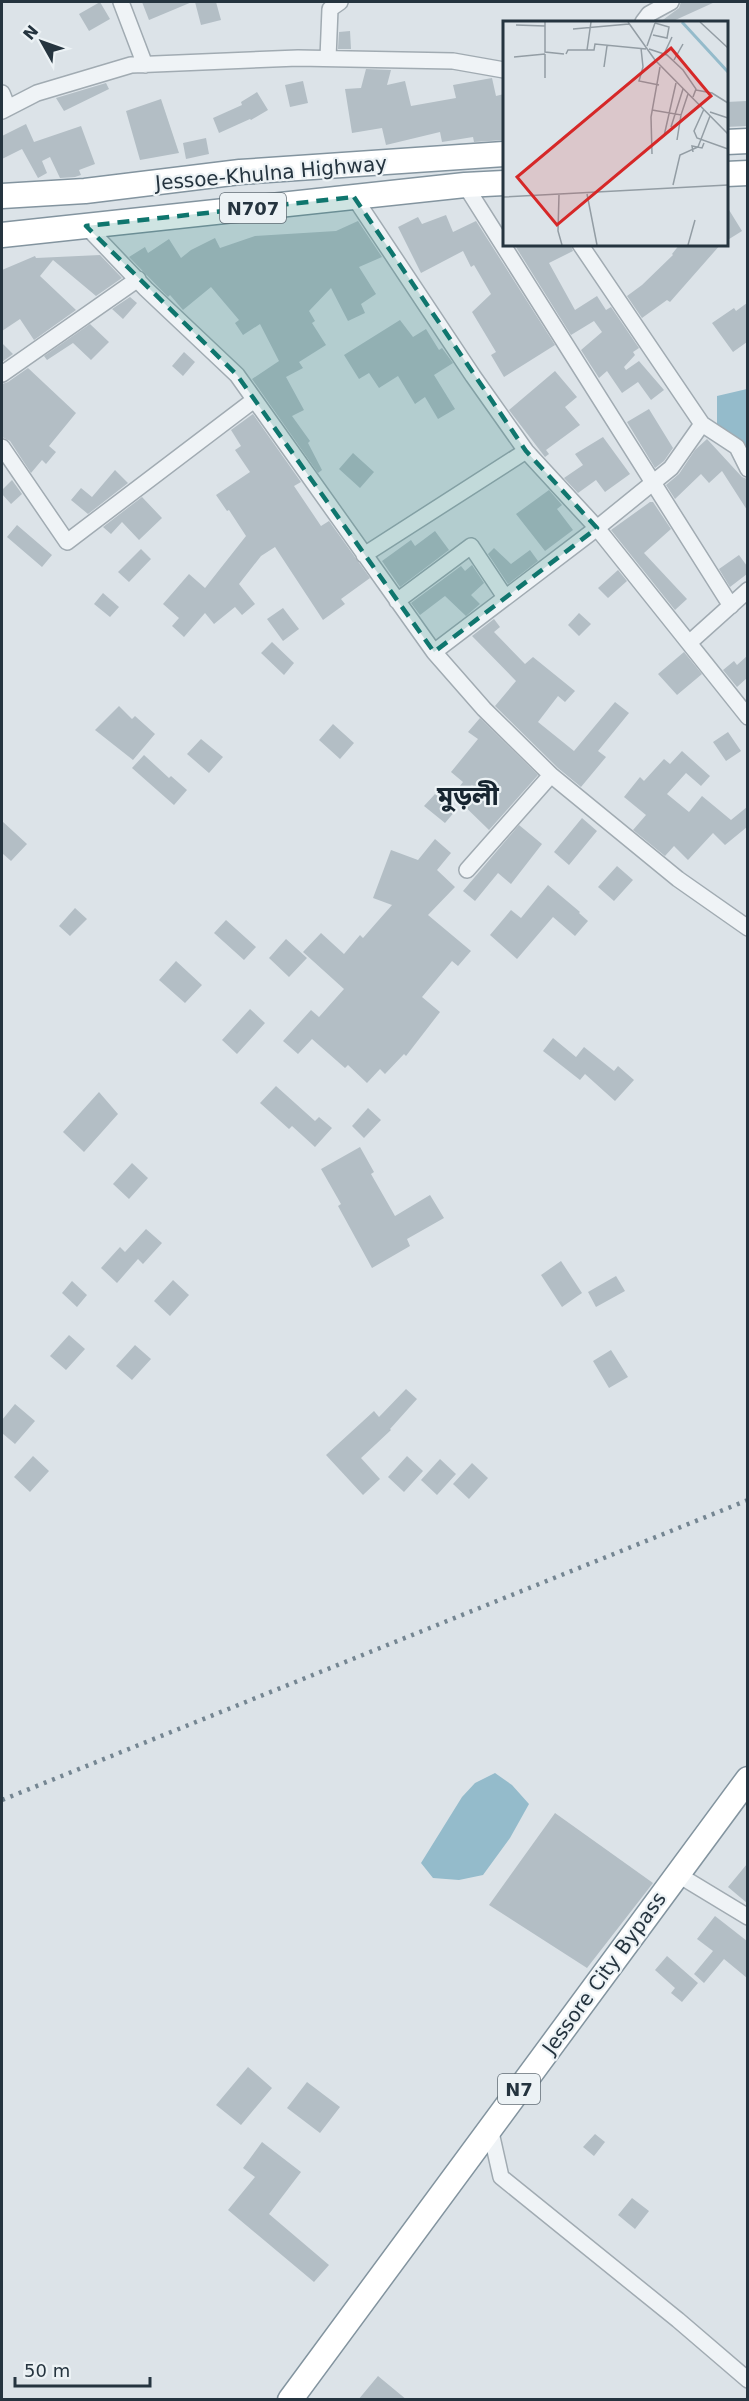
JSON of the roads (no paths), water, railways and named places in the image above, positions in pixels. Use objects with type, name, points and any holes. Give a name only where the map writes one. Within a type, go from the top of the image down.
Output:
[{"type":"highway","points":[[728,142],[747,141]]},
{"type":"highway","name":"Jessoe-Khulna Highway","points":[[2,196],[85,191],[240,172],[503,154]]},
{"type":"highway","points":[[728,174],[747,173]]},
{"type":"highway","name":"Jessoe-Khulna Highway","points":[[2,235],[465,184],[503,183]]},
{"type":"highway","name":"Jessore City Bypass","points":[[290,2400],[747,1779]]},
{"type":"street","points":[[121,2],[145,65]]},
{"type":"street","points":[[328,58],[330,9],[340,2]]},
{"type":"street","points":[[646,13],[671,2]]},
{"type":"street","points":[[2,93],[5,109],[37,93],[130,65],[328,58],[453,62],[503,70]]},
{"type":"street","points":[[465,184],[503,244]]},
{"type":"street","points":[[354,197],[473,376],[526,451],[597,528],[747,717]]},
{"type":"street","points":[[86,226],[237,375],[434,652],[484,709],[551,775],[678,879],[747,928]]},
{"type":"street","points":[[504,246],[731,606]]},
{"type":"street","points":[[580,246],[702,424],[737,447],[747,469]]},
{"type":"street","points":[[2,374],[138,279]]},
{"type":"street","points":[[2,447],[68,542],[254,400]]},
{"type":"street","points":[[434,652],[597,528],[670,468],[702,424]]},
{"type":"street","points":[[364,555],[526,451]]},
{"type":"street","points":[[398,601],[471,546],[505,597]]},
{"type":"street","points":[[689,643],[747,590]]},
{"type":"street","points":[[467,870],[551,775]]},
{"type":"street","points":[[677,1874],[747,1917]]},
{"type":"street","points":[[490,2128],[501,2177],[678,2320],[747,2380]]},
{"type":"water","points":[[747,389],[747,451],[717,426],[717,396]]},
{"type":"water","points":[[495,1773],[512,1785],[529,1804],[510,1838],[483,1875],[459,1880],[433,1878],[421,1863],[462,1797],[475,1783]]},
{"type":"railway","points":[[2,1800],[748,1500]]},
{"type":"district","name":"মুড়লী","points":[[468,796]]}]
